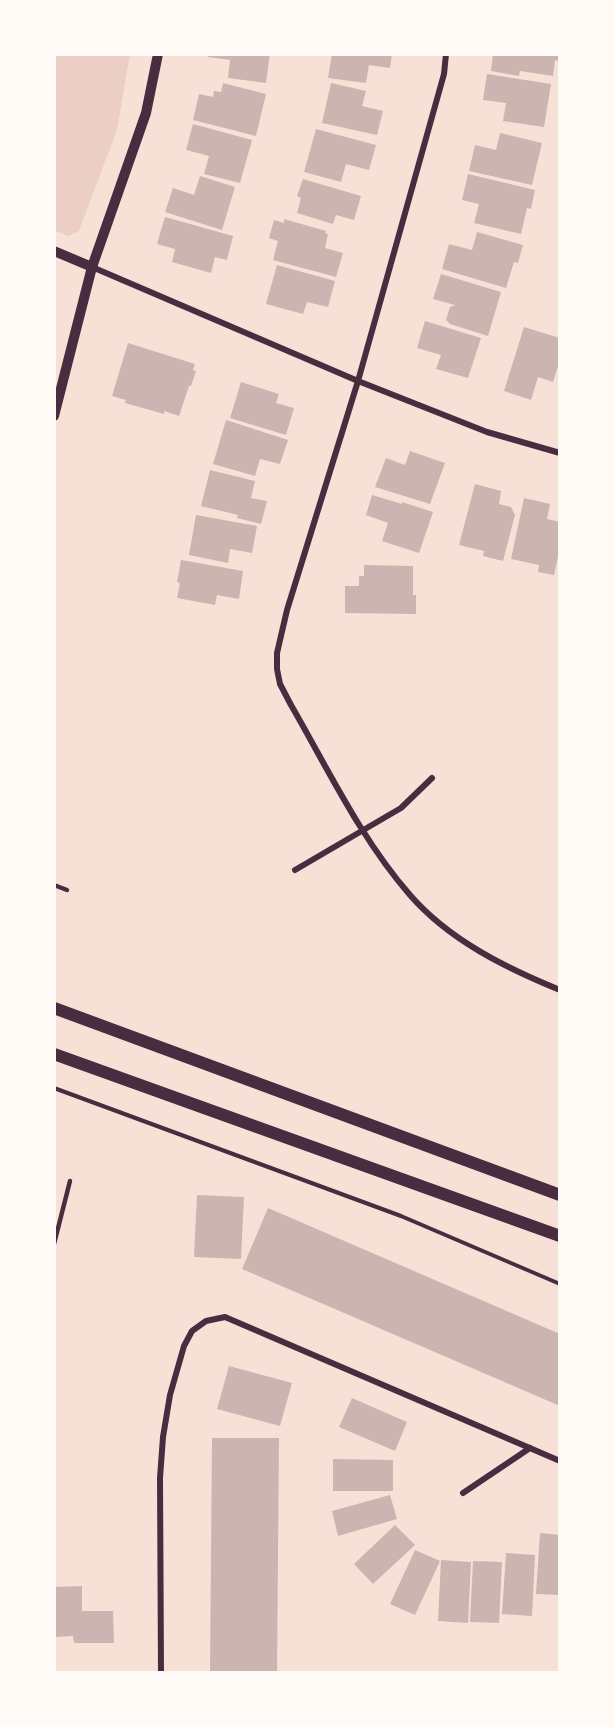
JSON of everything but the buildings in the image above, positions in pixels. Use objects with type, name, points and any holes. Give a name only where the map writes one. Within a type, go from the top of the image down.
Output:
[{"type":"main road","points":[[54,1008],[560,1195]]},
{"type":"main road","points":[[54,1054],[560,1236]]},
{"type":"street","points":[[54,416],[92,267],[146,113],[158,54]]},
{"type":"street","points":[[446,54],[444,74],[358,381],[287,610],[277,653],[277,669],[280,684],[291,705],[364,831],[392,874],[411,897],[459,937],[489,957],[560,990]]},
{"type":"street","points":[[54,251],[358,381],[487,432],[560,453]]},
{"type":"street","points":[[295,870],[401,808],[432,777]]},
{"type":"street","points":[[161,1673],[160,1478],[163,1437],[170,1395],[184,1346],[192,1331],[206,1322],[225,1317],[560,1461]]},
{"type":"street","points":[[463,1493],[530,1448]]},
{"type":"lane","points":[[54,885],[67,890]]},
{"type":"lane","points":[[54,1244],[70,1181]]},
{"type":"path","points":[[54,1088],[401,1216],[560,1284]]},
{"type":"shaded area","points":[[54,54],[130,54],[117,130],[79,231],[68,236],[54,230]]}]
